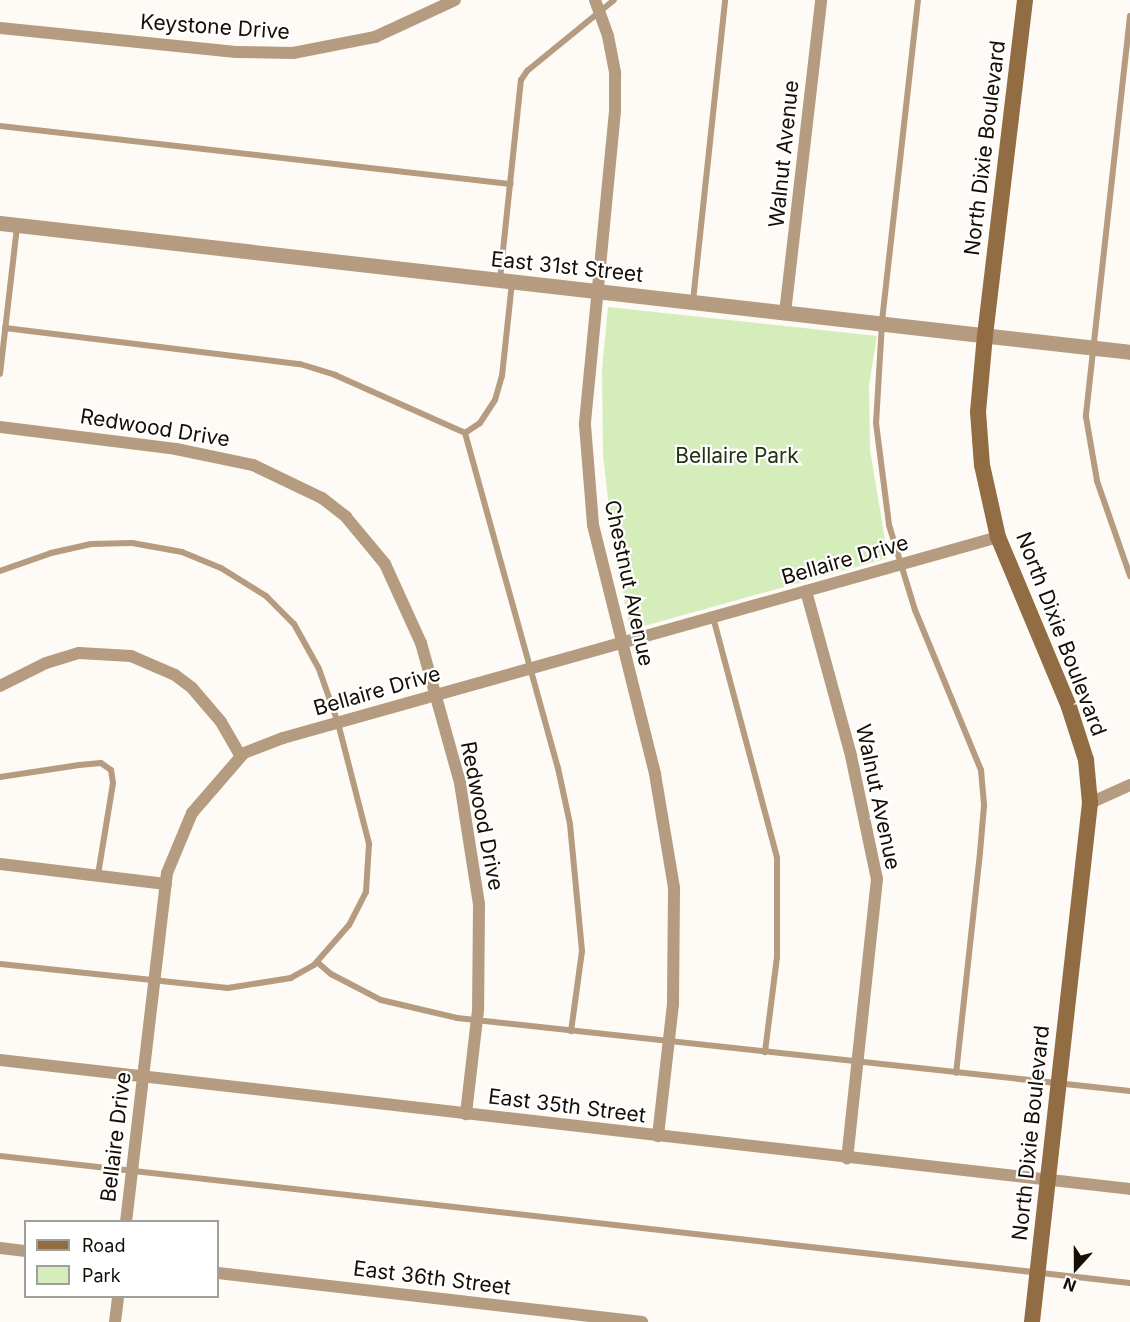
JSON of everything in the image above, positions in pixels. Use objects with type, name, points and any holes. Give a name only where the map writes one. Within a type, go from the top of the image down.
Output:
[{"type":"main road","name":"North Dixie Boulevard","points":[[1025,0],[985,335],[978,412],[982,465],[998,537],[1069,707],[1086,760],[1090,803],[1032,1322]]},
{"type":"street","name":"Keystone Drive","points":[[0,28],[236,52],[293,53],[375,38],[455,0]]},
{"type":"street","name":"Walnut Avenue","points":[[785,312],[821,0]]},
{"type":"street","name":"Chestnut Avenue","points":[[597,6],[615,73],[615,111],[595,291],[585,425],[593,525],[655,774],[674,888],[673,1004],[658,1136]]},
{"type":"street","name":"East 31st Street","points":[[0,224],[1130,352]]},
{"type":"street","name":"Redwood Drive","points":[[0,427],[228,458],[299,484],[346,517],[386,564],[410,611],[460,783],[479,904],[477,1021],[466,1114]]},
{"type":"street","name":"Bellaire Drive","points":[[126,1220],[166,884],[176,843],[192,813],[241,756],[258,746],[998,537]]},
{"type":"street","name":"Walnut Avenue","points":[[806,591],[851,756],[877,879],[847,1158]]},
{"type":"street","points":[[0,686],[46,663],[79,653],[131,656],[176,675],[192,688],[221,722],[241,756]]},
{"type":"street","points":[[1090,803],[1130,785]]},
{"type":"street","points":[[0,864],[166,884]]},
{"type":"street","name":"East 35th Street","points":[[0,1060],[1130,1189]]},
{"type":"street","points":[[0,1248],[24,1251]]},
{"type":"street","name":"East 36th Street","points":[[219,1273],[642,1322]]},
{"type":"street","points":[[115,1322],[118,1298]]},
{"type":"lane","points":[[465,433],[489,413],[497,392],[511,183],[521,80],[597,6],[614,0]]},
{"type":"lane","points":[[693,302],[725,0]]},
{"type":"lane","points":[[918,0],[876,390],[880,474],[889,525],[915,610],[981,770],[984,806],[956,1073]]},
{"type":"lane","points":[[1130,16],[1086,417],[1090,449],[1116,543],[1130,576]]},
{"type":"lane","points":[[0,126],[511,183]]},
{"type":"lane","points":[[0,374],[17,225]]},
{"type":"lane","points":[[5,328],[300,364],[335,375],[465,433]]},
{"type":"lane","points":[[465,433],[558,768],[576,867],[582,951],[571,1030]]},
{"type":"lane","points":[[0,571],[51,553],[113,542],[173,550],[221,568],[266,596],[294,624],[319,669],[338,723],[364,817],[369,872],[366,892],[349,925],[317,962],[291,978],[260,986],[228,988],[0,964]]},
{"type":"lane","points":[[713,617],[777,858],[777,957],[765,1052]]},
{"type":"lane","points":[[0,777],[101,763],[111,770],[113,783],[98,876]]},
{"type":"lane","points":[[317,962],[354,987],[403,1008],[477,1021],[669,1040],[1059,1086],[1130,1091]]},
{"type":"lane","points":[[0,1156],[1130,1283]]},
{"type":"green space","name":"Bellaire Park","points":[[608,307],[877,336],[869,385],[870,450],[888,558],[637,628],[629,623],[615,560],[603,455],[602,370]]}]
